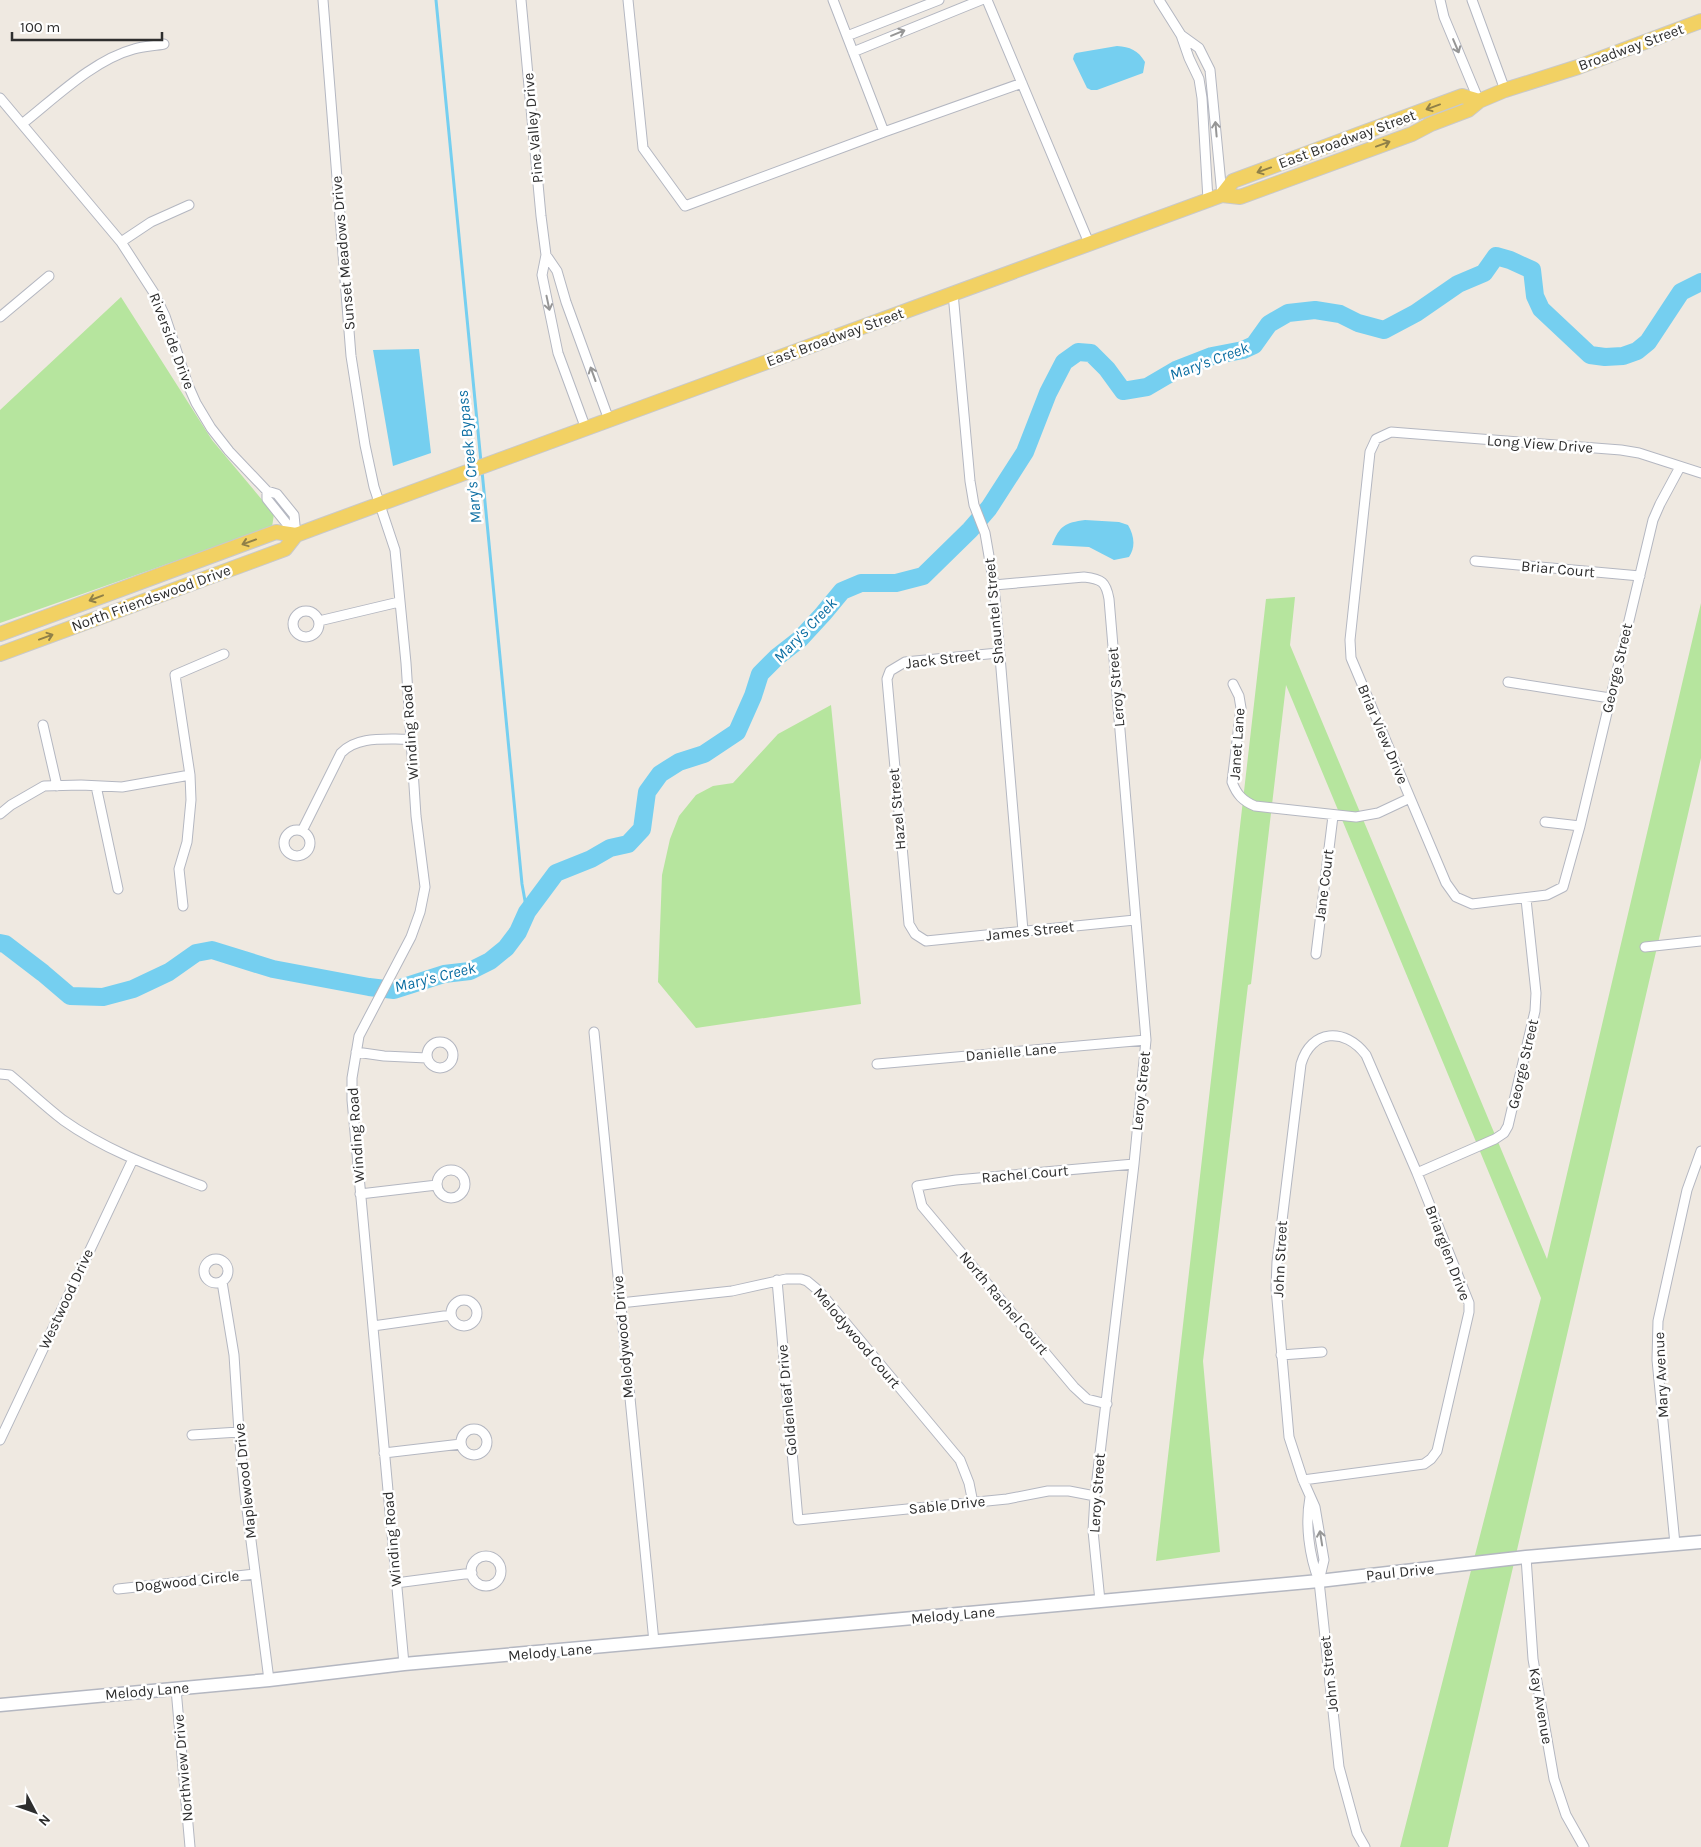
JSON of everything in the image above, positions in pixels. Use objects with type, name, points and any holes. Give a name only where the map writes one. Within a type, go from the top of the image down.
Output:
[{"type":"main road","name":"Broadway Street","points":[[1562,72],[1701,21]]},
{"type":"main road","name":"East Broadway Street","points":[[1222,194],[1240,197],[1412,134],[1431,124],[1468,110],[1479,101],[1505,90],[1562,72]]},
{"type":"main road","name":"East Broadway Street","points":[[448,479],[1208,200],[1222,194],[1233,181],[1462,96],[1479,101]]},
{"type":"main road","points":[[1301,175],[1305,164],[1361,142],[1384,126]]},
{"type":"main road","name":"North Friendswood Drive","points":[[0,654],[284,549],[296,535],[448,479]]},
{"type":"main road","name":"North Friendswood Drive","points":[[0,634],[276,532],[296,535]]},
{"type":"street","name":"Sunset Meadows Drive","points":[[323,0],[351,356],[364,445],[379,504]]},
{"type":"street","name":"Pine Valley Drive","points":[[521,0],[546,255],[542,274],[558,353],[586,429]]},
{"type":"street","points":[[628,0],[643,148],[685,206],[1022,83]]},
{"type":"street","points":[[833,0],[884,132]]},
{"type":"street","points":[[847,36],[939,0]]},
{"type":"street","points":[[853,52],[981,0]]},
{"type":"street","points":[[987,0],[1089,244]]},
{"type":"street","points":[[1159,0],[1181,35],[1189,58],[1199,78],[1202,98],[1208,200]]},
{"type":"street","points":[[1440,0],[1444,17],[1479,101]]},
{"type":"street","points":[[1472,0],[1505,90]]},
{"type":"street","points":[[1181,35],[1199,48],[1210,70],[1222,194]]},
{"type":"street","points":[[22,124],[87,72],[114,56],[133,49],[164,44]]},
{"type":"street","name":"Riverside Drive","points":[[0,98],[121,242],[154,293],[165,316],[196,403],[211,428],[230,451],[267,491],[277,494],[294,515],[296,535]]},
{"type":"street","points":[[121,242],[151,222],[189,205]]},
{"type":"street","name":"Pine Valley Drive","points":[[546,255],[557,271],[566,302],[609,420]]},
{"type":"street","points":[[0,317],[49,276]]},
{"type":"street","name":"Shauntel Street","points":[[953,293],[974,505],[985,533],[994,585],[998,653],[1023,931]]},
{"type":"street","name":"Long View Drive","points":[[1376,439],[1391,432],[1622,450],[1639,453],[1701,473]]},
{"type":"street","name":"Briar View Drive","points":[[1376,439],[1370,452],[1350,640],[1351,658],[1446,883],[1456,897],[1472,904],[1548,895],[1563,887],[1567,874]]},
{"type":"street","name":"George Street","points":[[1567,874],[1653,520],[1680,467]]},
{"type":"street","name":"Winding Road","points":[[379,504],[395,550],[416,816],[424,887],[420,912],[411,937],[373,1006],[359,1036],[352,1100],[404,1664]]},
{"type":"street","name":"Briar Court","points":[[1475,562],[1640,576]]},
{"type":"street","name":"Leroy Street","points":[[994,585],[1084,577],[1102,580],[1109,599],[1146,1040],[1134,1164],[1095,1496],[1093,1531],[1100,1601]]},
{"type":"street","points":[[319,621],[399,602]]},
{"type":"street","name":"Jack Street","points":[[890,671],[905,662],[998,653]]},
{"type":"street","points":[[183,906],[178,869],[187,842],[191,800],[190,775],[175,675],[224,654]]},
{"type":"street","name":"Hazel Street","points":[[890,671],[886,686],[907,913],[909,924],[915,934],[926,941]]},
{"type":"street","points":[[1508,682],[1610,698]]},
{"type":"street","name":"Janet Lane","points":[[1233,684],[1239,696],[1241,708],[1232,782],[1236,792],[1244,802],[1255,806],[1356,817],[1378,812],[1410,798]]},
{"type":"street","points":[[43,725],[57,786]]},
{"type":"street","points":[[302,831],[341,753],[348,746],[360,741],[411,739]]},
{"type":"street","points":[[0,814],[11,805],[44,786],[122,787],[190,775]]},
{"type":"street","points":[[96,786],[118,889]]},
{"type":"street","name":"Jane Court","points":[[1316,954],[1333,816]]},
{"type":"street","points":[[1545,822],[1580,826]]},
{"type":"street","name":"George Street","points":[[1417,1173],[1495,1139],[1504,1133],[1508,1126],[1535,1011],[1536,994],[1526,899]]},
{"type":"street","name":"James Street","points":[[926,941],[1135,920]]},
{"type":"street","points":[[1646,947],[1701,940]]},
{"type":"street","name":"Melodywood Drive","points":[[594,1032],[654,1642]]},
{"type":"street","name":"Briarglen Drive","points":[[1303,1480],[1424,1464],[1431,1459],[1437,1451],[1469,1312],[1468,1303],[1417,1173],[1366,1055],[1359,1046],[1348,1039],[1332,1035]]},
{"type":"street","name":"John Street","points":[[1332,1035],[1318,1039],[1311,1045],[1304,1054],[1301,1064],[1276,1262],[1276,1288],[1289,1437],[1303,1480],[1316,1507],[1324,1560],[1319,1581],[1339,1767],[1356,1833],[1365,1847]]},
{"type":"street","name":"Danielle Lane","points":[[877,1064],[1146,1040]]},
{"type":"street","points":[[356,1052],[384,1056],[427,1058]]},
{"type":"street","points":[[0,1074],[10,1075],[64,1120],[133,1159],[202,1186]]},
{"type":"street","name":"Mary Avenue","points":[[1675,1544],[1657,1360],[1658,1321],[1687,1190],[1701,1151]]},
{"type":"street","name":"Westwood Drive","points":[[0,1440],[133,1159]]},
{"type":"street","name":"Rachel Court","points":[[917,1186],[956,1180],[1134,1164]]},
{"type":"street","points":[[360,1194],[438,1185]]},
{"type":"street","name":"North Rachel Court","points":[[917,1186],[922,1206],[1074,1387],[1086,1399],[1106,1404]]},
{"type":"street","name":"Melodywood Court","points":[[620,1303],[716,1293],[777,1280],[801,1278],[807,1281],[820,1291],[960,1460],[970,1483],[973,1502]]},
{"type":"street","name":"Goldenleaf Drive","points":[[777,1280],[798,1520]]},
{"type":"street","name":"Maplewood Drive","points":[[222,1282],[234,1355],[239,1432],[269,1680]]},
{"type":"street","points":[[373,1326],[452,1315]]},
{"type":"street","points":[[1281,1355],[1322,1352]]},
{"type":"street","points":[[192,1435],[239,1432]]},
{"type":"street","points":[[384,1453],[461,1444]]},
{"type":"street","name":"Sable Drive","points":[[798,1520],[1007,1499],[1048,1491],[1069,1491],[1095,1496]]},
{"type":"street","name":"Paul Drive","points":[[1100,1601],[1319,1581],[1526,1557],[1701,1542]]},
{"type":"street","name":"Kay Avenue","points":[[1526,1557],[1533,1659],[1554,1779],[1566,1815],[1584,1847]]},
{"type":"street","points":[[396,1583],[472,1573]]},
{"type":"street","name":"Dogwood Circle","points":[[118,1589],[255,1574]]},
{"type":"street","name":"Melody Lane","points":[[0,1705],[269,1680],[404,1664],[1100,1601]]},
{"type":"street","name":"Northview Drive","points":[[176,1688],[190,1847]]},
{"type":"green space","points":[[121,297],[212,440],[274,514],[272,527],[0,623],[0,410]]},
{"type":"green space","points":[[1295,597],[1290,645],[1547,1259],[1701,603],[1701,758],[1448,1847],[1400,1847],[1541,1298],[1286,685],[1251,984],[1248,985],[1203,1361],[1220,1552],[1156,1561],[1266,599]]},
{"type":"green space","points":[[831,705],[861,1004],[696,1028],[658,982],[662,875],[670,839],[679,816],[696,795],[713,786],[733,783],[778,734]]},
{"type":"water","points":[[1117,46],[1130,48],[1140,55],[1145,62],[1143,73],[1097,90],[1087,88],[1073,59],[1074,55],[1076,53]]},
{"type":"water","points":[[419,349],[431,453],[393,466],[373,350]]},
{"type":"water","points":[[1085,520],[1119,522],[1128,525],[1133,541],[1133,549],[1129,557],[1114,560],[1089,547],[1052,545],[1064,526]]},
{"type":"waterway","name":"Mary's Creek Bypass","points":[[436,0],[481,462]]},
{"type":"waterway","name":"Mary's Creek","points":[[0,943],[5,944],[70,996],[103,997],[133,989],[169,972],[196,953],[212,950],[273,969],[394,990],[444,974],[470,971],[490,961],[506,948],[518,932],[527,912],[556,873],[591,859],[610,848],[628,844],[642,829],[647,792],[660,774],[679,762],[704,754],[737,732],[753,696],[760,674],[777,657],[800,639],[842,591],[861,583],[896,583],[923,576],[970,530],[989,508],[1025,452],[1048,393],[1064,362],[1078,352],[1091,353],[1107,369],[1123,391],[1147,387],[1176,370],[1212,356],[1243,350],[1254,345],[1269,324],[1288,313],[1315,310],[1340,314],[1358,323],[1384,330],[1416,313],[1458,284],[1484,273],[1496,256],[1532,270],[1535,296],[1541,309],[1590,355],[1605,357],[1623,356],[1637,351],[1648,342],[1681,292],[1701,282]]},
{"type":"waterway","name":"Mary's Creek Bypass","points":[[482,471],[522,884],[527,912]]}]
